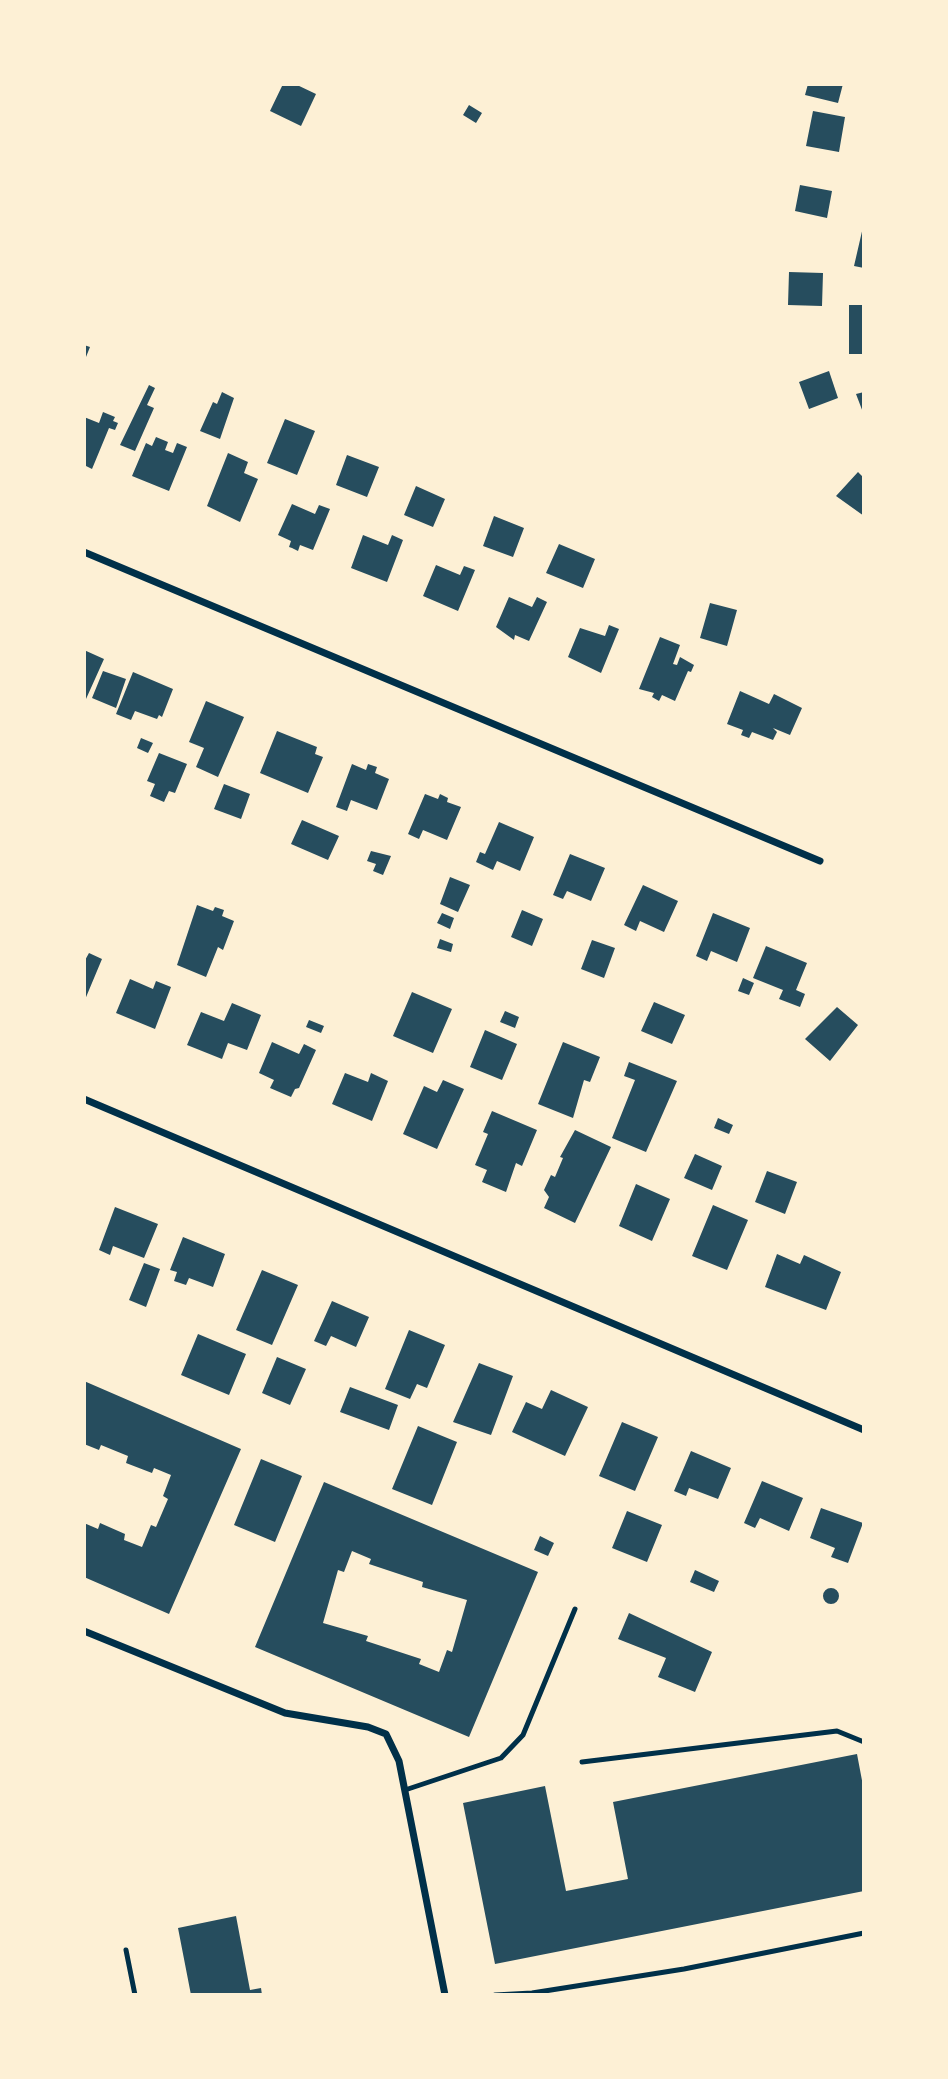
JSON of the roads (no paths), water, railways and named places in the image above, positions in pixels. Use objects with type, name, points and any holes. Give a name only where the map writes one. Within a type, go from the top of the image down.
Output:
[{"type":"street","points":[[84,552],[820,861]]},
{"type":"street","points":[[84,1099],[864,1430]]},
{"type":"street","points":[[84,1631],[285,1713],[368,1727],[386,1734],[399,1760],[445,1995]]},
{"type":"lane","points":[[405,1790],[501,1758],[523,1735],[575,1609]]},
{"type":"lane","points":[[582,1762],[837,1731],[864,1742]]},
{"type":"lane","points":[[495,1995],[532,1993],[684,1969],[864,1933]]},
{"type":"lane","points":[[126,1950],[135,1995]]}]
